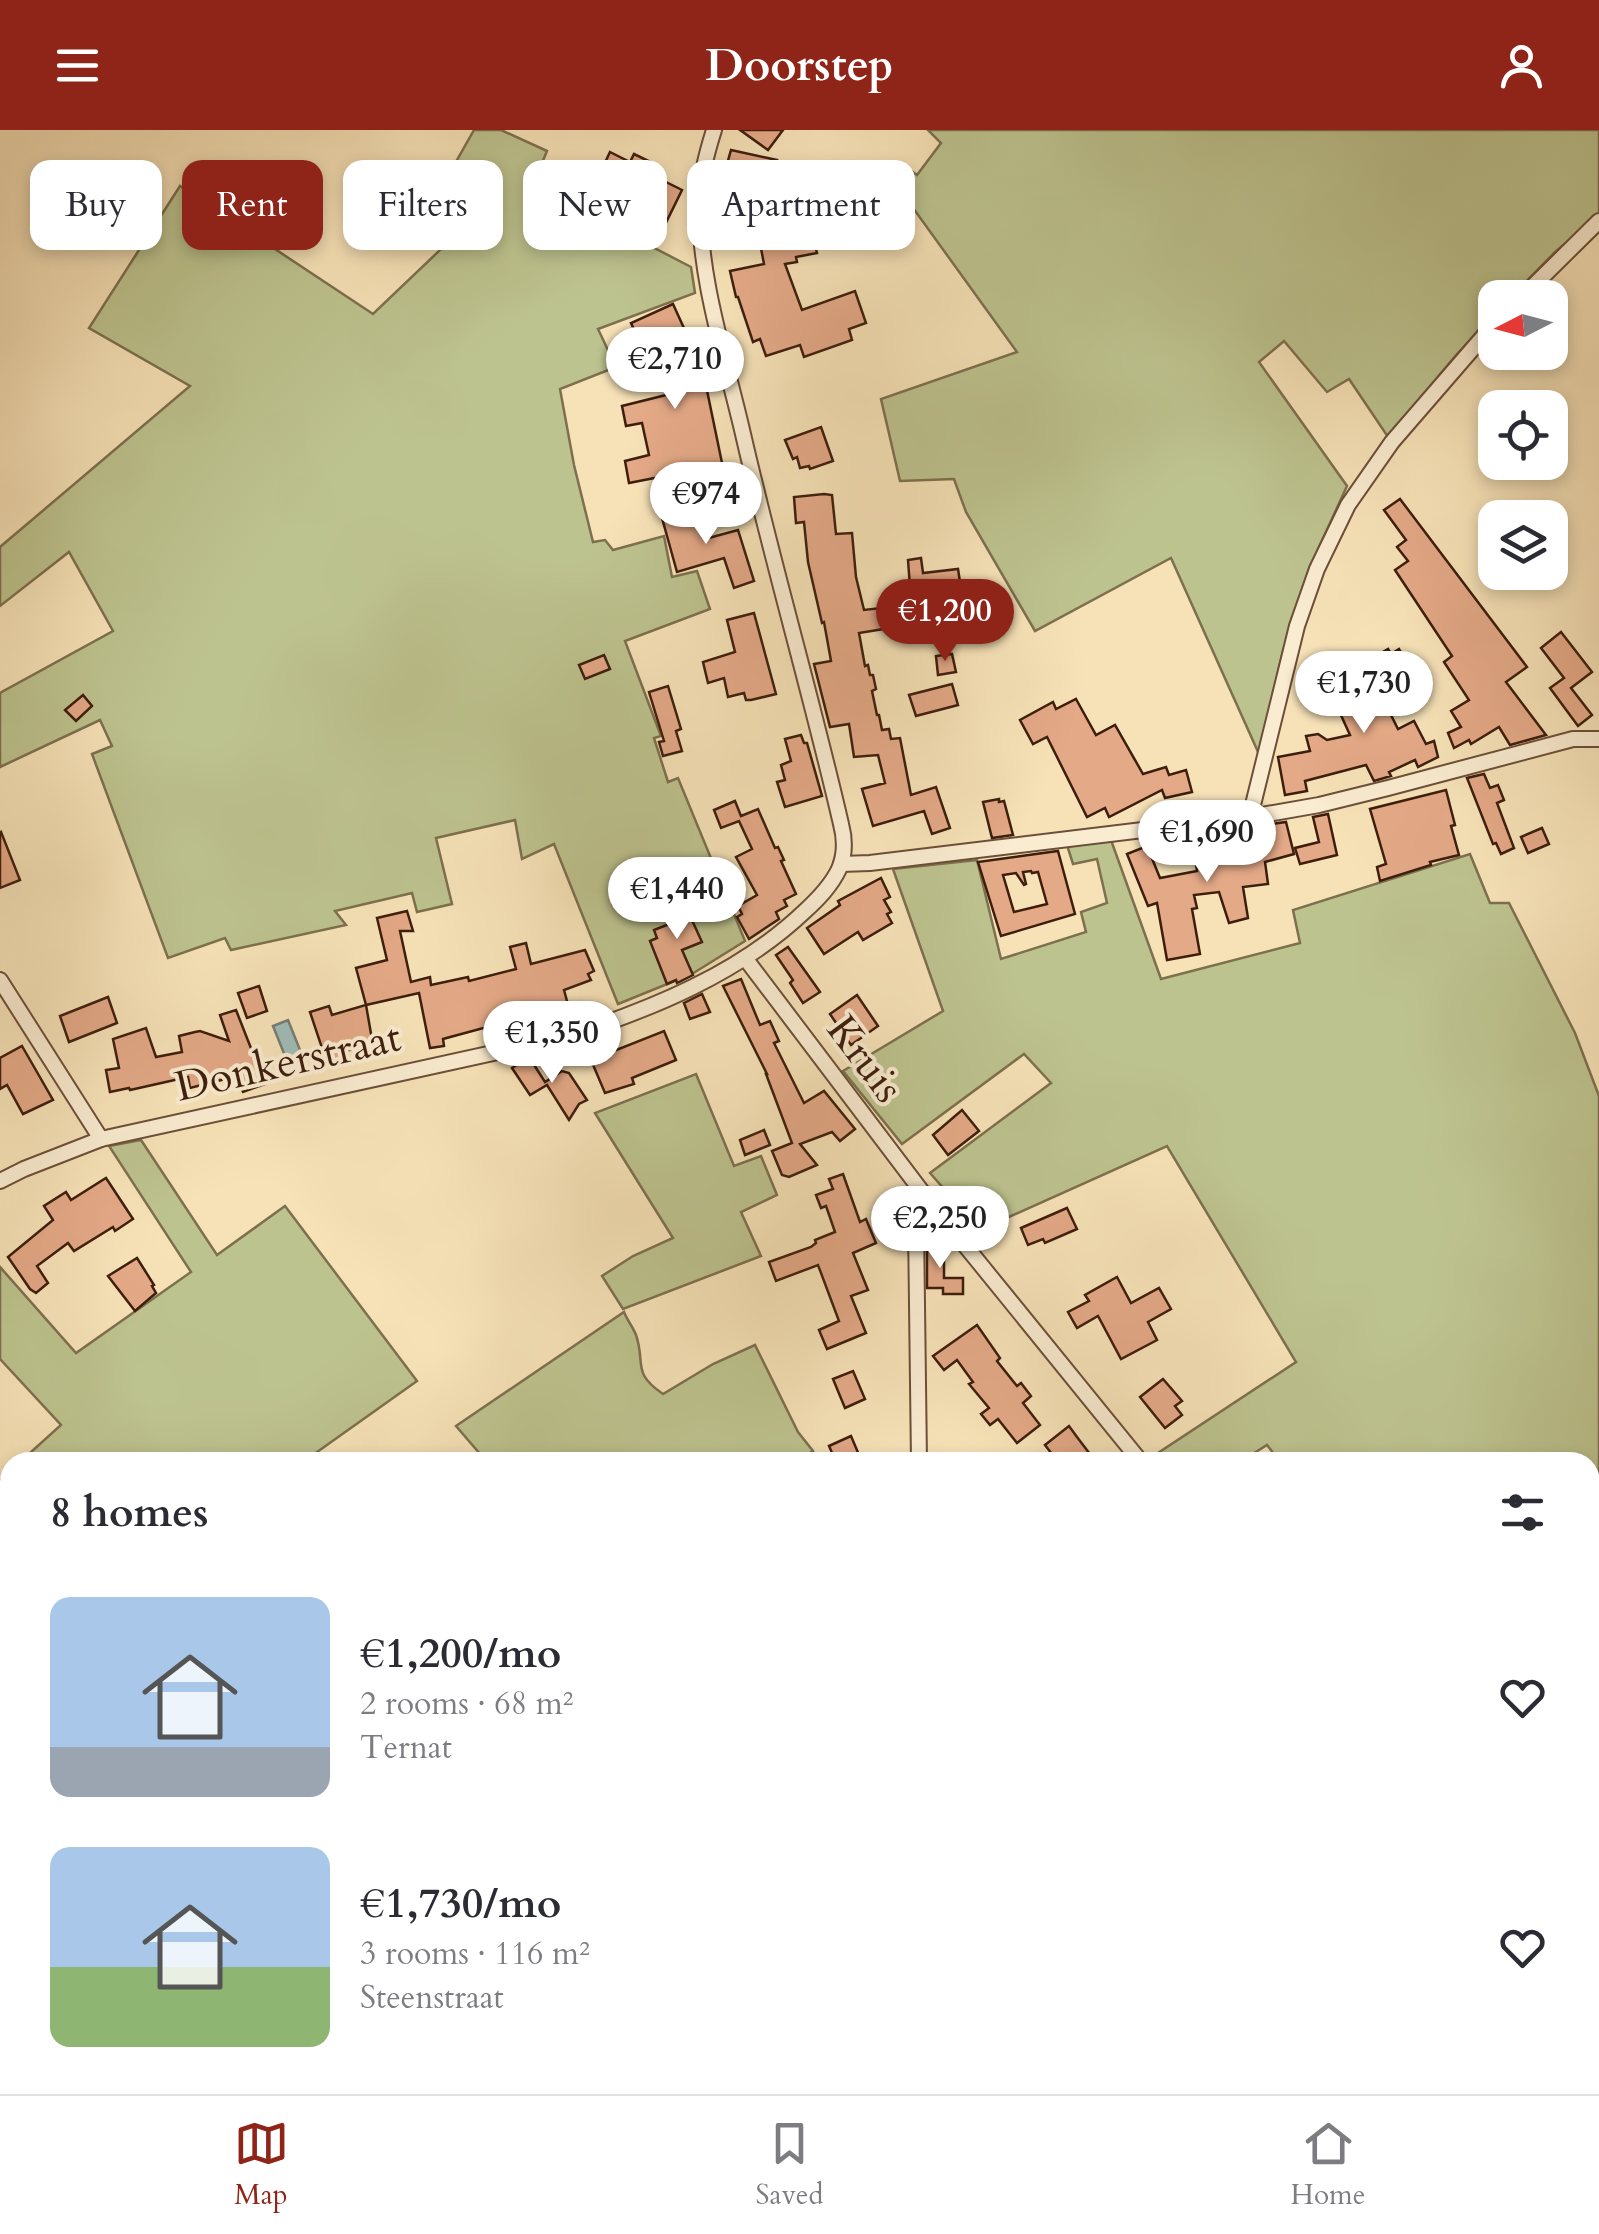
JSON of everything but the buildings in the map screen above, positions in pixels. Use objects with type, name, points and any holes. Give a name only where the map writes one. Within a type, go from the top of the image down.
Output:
[{"type":"street","points":[[714,130],[700,194],[700,237],[756,489],[842,824],[845,840],[841,864],[1250,817],[1388,788],[1573,739],[1599,739]]},
{"type":"street","points":[[1538,280],[1599,220]]},
{"type":"street","points":[[1250,817],[1297,626],[1317,568],[1348,504],[1392,442],[1478,343]]},
{"type":"street","name":"Donkerstraat","points":[[0,1181],[101,1139],[600,1026],[692,988],[745,958],[785,930],[822,895],[841,864]]},
{"type":"street","name":"Kruis","points":[[745,958],[929,1202],[1133,1452]]},
{"type":"street","points":[[0,980],[101,1139]]},
{"type":"street","points":[[920,1452],[916,1226],[929,1202]]},
{"type":"green space","points":[[474,130],[501,130],[547,151],[543,160],[523,160],[523,250],[658,250],[691,267],[695,293],[598,329],[616,367],[560,389],[593,542],[605,540],[613,550],[664,536],[672,577],[697,571],[710,609],[625,641],[661,736],[654,738],[668,782],[678,778],[745,941],[692,974],[618,1004],[554,844],[522,859],[515,820],[436,838],[452,904],[417,912],[412,893],[335,911],[346,925],[231,950],[225,938],[168,958],[92,754],[112,746],[100,720],[0,767],[0,693],[113,631],[69,552],[0,606],[0,547],[190,386],[89,328],[139,250],[162,250],[162,214],[180,186],[182,250],[276,250],[373,314],[440,250],[503,250],[503,160],[457,160]]},
{"type":"green space","points":[[928,130],[1599,130],[1599,216],[1528,280],[1478,280],[1478,332],[1388,437],[1349,379],[1327,392],[1284,341],[1259,362],[1347,486],[1309,569],[1283,651],[1259,754],[1171,558],[1035,631],[966,512],[954,479],[900,481],[881,399],[1017,352],[915,211],[915,174],[941,143]]},
{"type":"green space","points":[[1111,840],[1161,979],[1300,943],[1293,910],[1470,854],[1490,903],[1509,903],[1575,1033],[1599,1096],[1599,1452],[1272,1452],[1267,1445],[1256,1452],[1160,1452],[1296,1362],[1167,1146],[980,1230],[930,1173],[1051,1083],[1024,1054],[902,1144],[843,1071],[943,1011],[893,869],[977,860],[1001,959],[1086,932],[1081,912],[1107,903],[1097,859],[1073,864],[1067,845]]},
{"type":"green space","points":[[696,1074],[734,1166],[761,1156],[777,1195],[741,1212],[761,1256],[623,1309],[602,1276],[633,1256],[673,1238],[595,1113]]},
{"type":"green space","points":[[141,1140],[217,1255],[285,1206],[417,1381],[317,1452],[31,1452],[61,1425],[0,1359],[0,1267],[76,1353],[191,1272],[109,1146]]},
{"type":"green space","points":[[624,1312],[636,1335],[643,1373],[663,1394],[755,1345],[798,1432],[813,1451],[478,1452],[456,1426]]},
{"type":"water","points":[[288,1020],[302,1055],[287,1061],[273,1026]]}]
